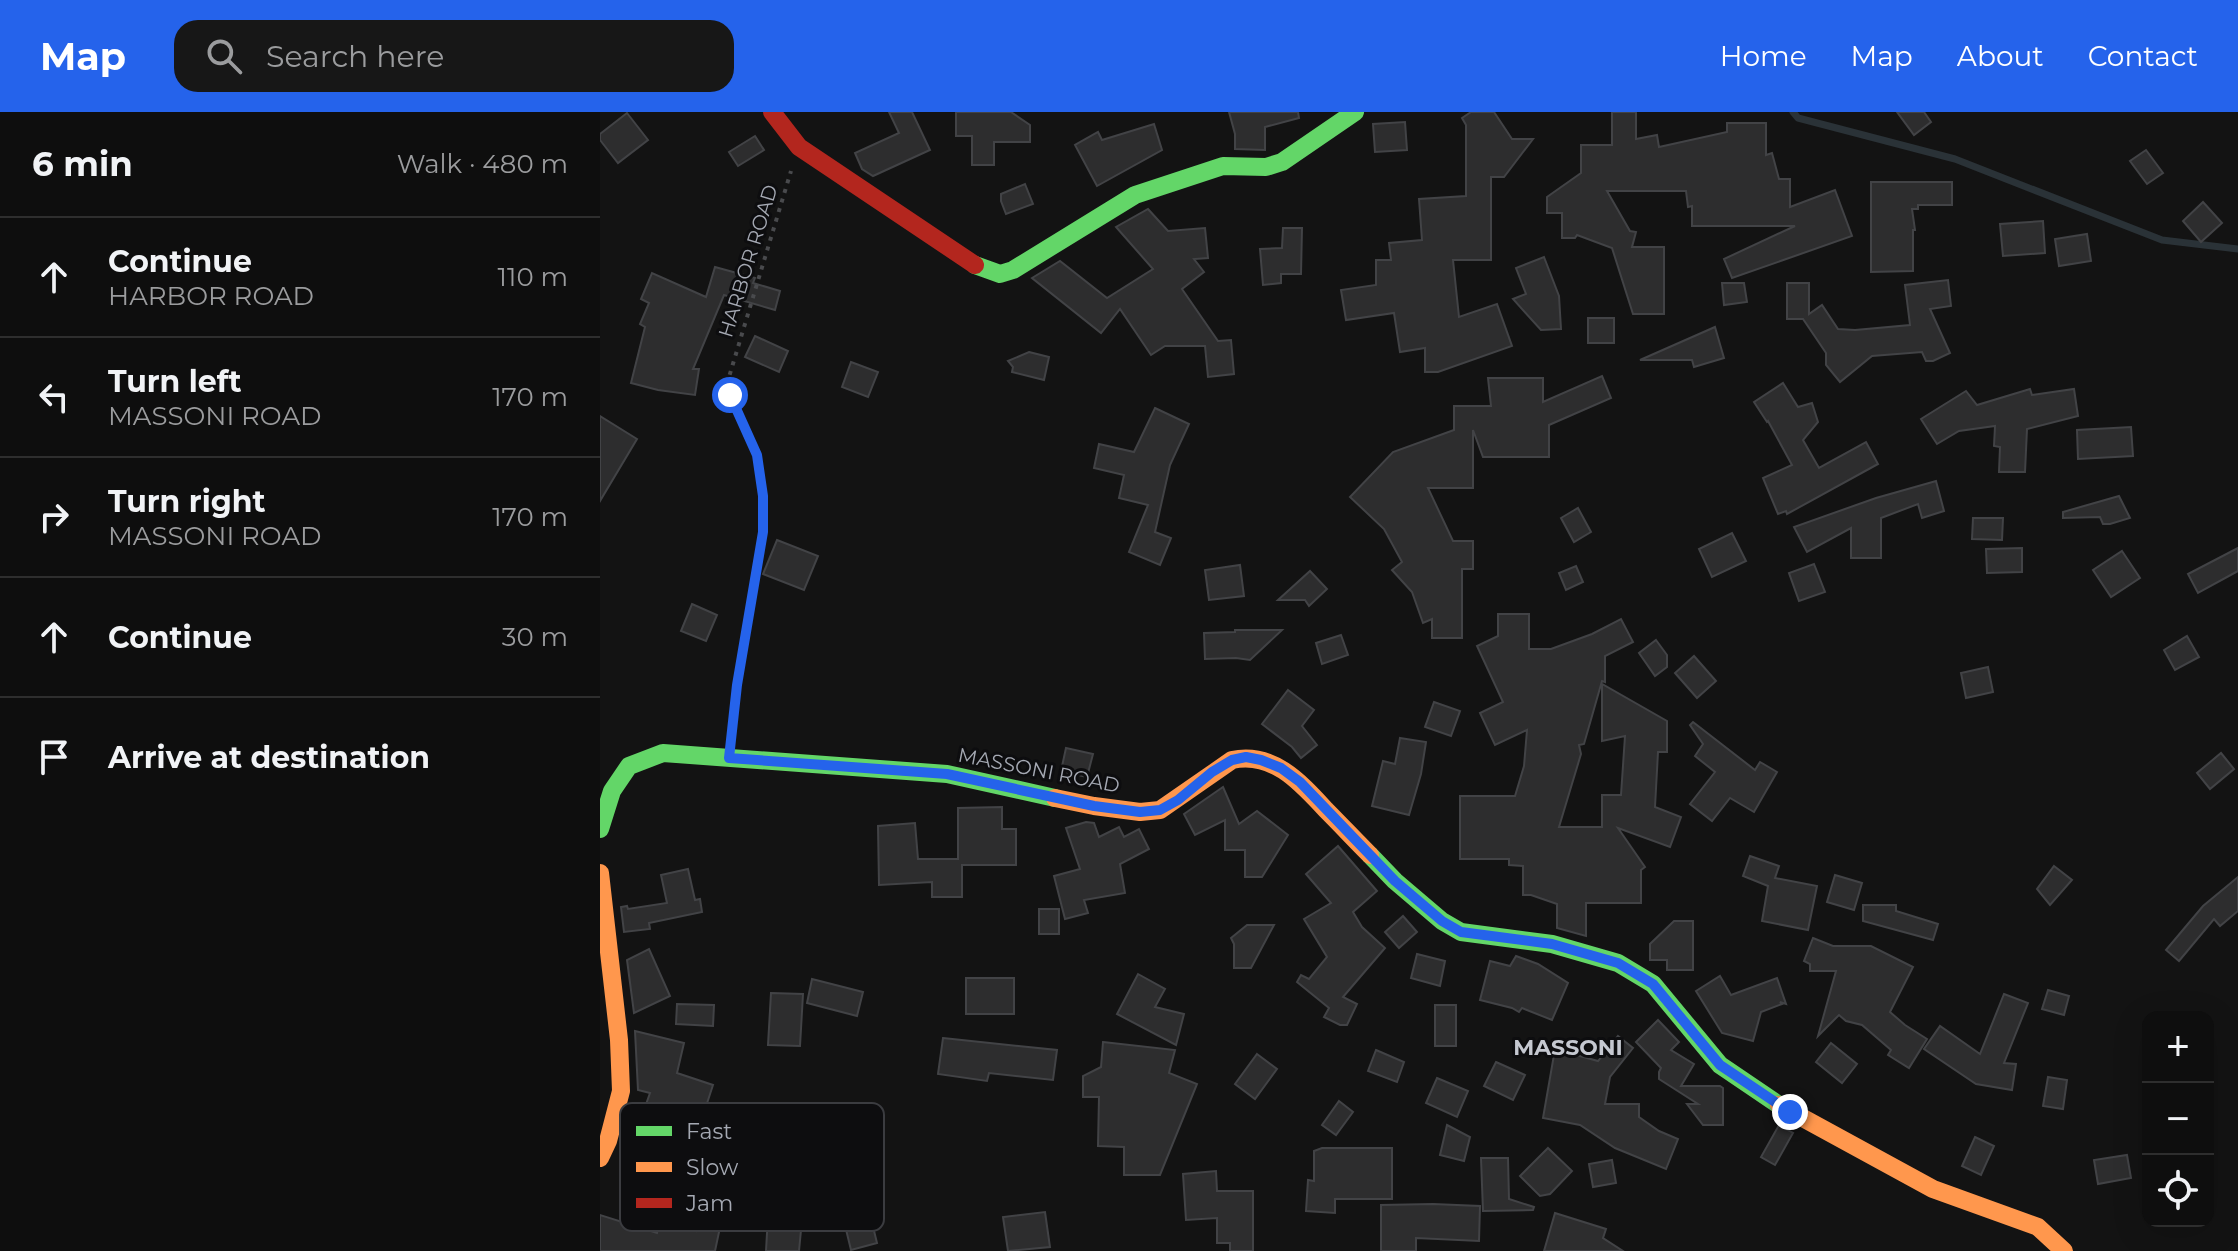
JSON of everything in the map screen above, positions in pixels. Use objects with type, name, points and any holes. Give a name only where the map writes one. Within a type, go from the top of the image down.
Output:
[{"type":"street","points":[[772,112],[799,147],[978,267],[1000,274],[1038,256],[1135,195],[1223,166],[1266,167],[1282,162],[1355,112]]},
{"type":"street","name":"MASSONI ROAD","points":[[600,829],[612,791],[629,766],[663,753],[947,774],[1094,806],[1140,812],[1160,810],[1178,800],[1232,760],[1246,757],[1261,760],[1281,768],[1300,782],[1395,881],[1442,921],[1461,932],[1552,944],[1618,963],[1653,984],[1720,1065],[1790,1112],[1933,1189],[2038,1227],[2064,1251]]},
{"type":"street","points":[[600,873],[619,1040],[621,1091],[608,1141],[600,1158]]},
{"type":"path","name":"HARBOR ROAD","points":[[729,758],[737,685],[763,532],[757,455],[730,395],[729,377],[799,147]]},
{"type":"building","points":[[889,112],[912,112],[930,150],[873,176],[862,169],[855,153],[899,133]]},
{"type":"building","points":[[956,112],[1011,112],[1030,125],[1030,142],[994,142],[994,165],[972,165],[972,136],[956,136]]},
{"type":"building","points":[[1229,112],[1298,112],[1299,118],[1265,127],[1265,150],[1235,149],[1235,134]]},
{"type":"building","points":[[1471,112],[1494,112],[1512,139],[1533,139],[1504,177],[1491,177],[1491,260],[1453,260],[1459,317],[1497,304],[1512,346],[1438,372],[1425,372],[1425,348],[1400,352],[1394,313],[1346,320],[1341,290],[1376,285],[1376,260],[1391,260],[1389,243],[1422,240],[1419,199],[1466,196],[1466,125],[1462,118]]},
{"type":"building","points":[[1612,112],[1636,112],[1636,139],[1657,135],[1659,147],[1727,132],[1727,123],[1766,123],[1766,155],[1772,153],[1779,179],[1790,179],[1790,207],[1835,190],[1852,236],[1732,278],[1724,259],[1795,226],[1692,226],[1692,206],[1688,207],[1686,191],[1607,191],[1630,231],[1636,232],[1632,247],[1664,247],[1664,314],[1633,314],[1612,248],[1577,235],[1575,238],[1562,238],[1562,213],[1547,213],[1547,197],[1581,173],[1581,145],[1612,145]]},
{"type":"building","points":[[1897,112],[1924,112],[1931,122],[1914,135]]},
{"type":"building","points":[[627,113],[648,140],[618,163],[600,140],[600,134]]},
{"type":"building","points":[[1405,122],[1407,150],[1375,152],[1373,124]]},
{"type":"building","points":[[1154,124],[1162,150],[1097,186],[1075,145],[1098,132],[1102,140]]},
{"type":"building","points":[[755,136],[764,150],[738,166],[729,152]]},
{"type":"building","points":[[2146,150],[2163,173],[2147,184],[2130,161]]},
{"type":"building","points":[[1871,182],[1952,182],[1952,205],[1918,205],[1918,209],[1912,209],[1915,230],[1913,271],[1871,272]]},
{"type":"building","points":[[1025,184],[1033,204],[1006,214],[1001,194]]},
{"type":"building","points":[[2203,202],[2222,223],[2201,242],[2183,221]]},
{"type":"building","points":[[1148,209],[1168,231],[1205,228],[1208,258],[1194,259],[1204,272],[1182,289],[1218,341],[1231,340],[1234,374],[1208,377],[1205,346],[1165,346],[1151,355],[1120,309],[1101,333],[1032,278],[1060,261],[1107,298],[1153,269],[1116,227]]},
{"type":"building","points":[[2043,221],[2045,253],[2003,256],[2000,224]]},
{"type":"building","points":[[1283,228],[1302,228],[1301,274],[1281,274],[1281,283],[1263,285],[1260,249],[1282,248]]},
{"type":"building","points":[[2087,234],[2091,261],[2059,266],[2055,239]]},
{"type":"building","points":[[1544,257],[1559,296],[1561,329],[1541,330],[1513,299],[1526,294],[1516,268]]},
{"type":"building","points":[[715,267],[755,278],[753,283],[780,291],[775,310],[724,295],[693,369],[699,369],[695,395],[631,383],[645,327],[640,324],[649,303],[641,299],[652,273],[706,297]]},
{"type":"building","points":[[1948,280],[1951,306],[1930,309],[1950,353],[1933,361],[1926,361],[1922,352],[1872,356],[1840,382],[1826,365],[1826,353],[1803,319],[1787,319],[1787,283],[1809,283],[1809,314],[1822,305],[1838,329],[1855,330],[1910,325],[1905,285]]},
{"type":"building","points":[[1722,283],[1744,283],[1747,302],[1724,305]]},
{"type":"building","points":[[1588,318],[1614,318],[1614,343],[1588,343]]},
{"type":"building","points":[[1715,327],[1724,358],[1694,367],[1692,360],[1640,360]]},
{"type":"building","points":[[755,336],[788,351],[779,372],[745,357]]},
{"type":"building","points":[[1029,352],[1049,357],[1044,380],[1012,372],[1013,367],[1008,361]]},
{"type":"building","points":[[851,362],[878,372],[868,397],[842,387]]},
{"type":"building","points":[[1602,376],[1611,398],[1549,425],[1549,457],[1483,457],[1473,430],[1473,488],[1428,488],[1453,541],[1473,541],[1473,569],[1462,569],[1462,638],[1432,638],[1432,619],[1423,623],[1412,592],[1392,570],[1402,562],[1384,529],[1350,497],[1393,452],[1454,430],[1454,406],[1491,406],[1488,378],[1543,378],[1543,402]]},
{"type":"building","points":[[1783,383],[1798,407],[1812,403],[1818,422],[1803,440],[1819,468],[1866,442],[1878,464],[1787,514],[1786,511],[1778,514],[1763,478],[1792,465],[1754,402]]},
{"type":"building","points":[[2030,389],[2032,395],[2074,389],[2078,416],[2027,429],[2025,472],[1999,472],[2000,447],[1994,446],[1995,426],[1959,431],[1937,444],[1921,419],[1966,391],[1977,405]]},
{"type":"building","points":[[1155,408],[1189,424],[1170,465],[1155,532],[1171,538],[1160,565],[1129,552],[1148,505],[1119,498],[1124,475],[1094,468],[1099,444],[1134,452]]},
{"type":"building","points":[[600,416],[637,439],[600,501]]},
{"type":"building","points":[[2131,427],[2133,456],[2078,459],[2077,430]]},
{"type":"building","points":[[1936,481],[1944,511],[1922,518],[1918,504],[1881,518],[1881,558],[1851,558],[1851,528],[1807,552],[1794,527],[1876,498]]},
{"type":"building","points":[[2119,496],[2130,518],[2103,524],[2100,517],[2063,518],[2063,512]]},
{"type":"building","points":[[1578,508],[1591,532],[1574,542],[1561,518]]},
{"type":"building","points":[[1973,518],[2003,518],[2002,540],[1972,539]]},
{"type":"building","points":[[1732,533],[1746,561],[1712,577],[1699,549]]},
{"type":"building","points":[[777,540],[818,556],[804,590],[763,574]]},
{"type":"building","points":[[2022,548],[2022,572],[1987,573],[1986,549]]},
{"type":"building","points":[[2238,548],[2238,571],[2198,593],[2188,574]]},
{"type":"building","points":[[2122,551],[2140,578],[2111,597],[2093,570]]},
{"type":"building","points":[[1814,564],[1825,592],[1799,601],[1789,573]]},
{"type":"building","points":[[1240,565],[1244,596],[1209,600],[1205,570]]},
{"type":"building","points":[[1576,566],[1583,582],[1566,590],[1559,573]]},
{"type":"building","points":[[1310,571],[1327,589],[1309,606],[1305,600],[1278,600]]},
{"type":"building","points":[[692,604],[717,615],[706,641],[681,631]]},
{"type":"building","points":[[1498,614],[1529,614],[1529,649],[1551,649],[1621,619],[1633,642],[1605,656],[1605,682],[1602,681],[1584,744],[1579,745],[1581,754],[1559,827],[1602,827],[1602,795],[1621,795],[1625,736],[1602,741],[1602,684],[1667,721],[1667,752],[1658,752],[1655,807],[1681,817],[1670,847],[1618,828],[1645,867],[1641,870],[1641,903],[1586,903],[1586,936],[1557,928],[1557,904],[1523,895],[1523,866],[1509,865],[1509,859],[1460,859],[1460,796],[1515,796],[1524,766],[1527,730],[1495,745],[1480,713],[1503,702],[1477,646],[1498,636]]},
{"type":"building","points":[[1282,630],[1250,660],[1205,659],[1204,633]]},
{"type":"building","points":[[1341,635],[1348,655],[1322,664],[1316,643]]},
{"type":"building","points":[[2187,636],[2199,657],[2175,670],[2164,650]]},
{"type":"building","points":[[1656,640],[1667,655],[1667,667],[1655,676],[1639,653]]},
{"type":"building","points":[[1694,656],[1716,681],[1697,698],[1675,673]]},
{"type":"building","points":[[1988,667],[1993,692],[1966,698],[1961,673]]},
{"type":"building","points":[[1288,690],[1314,710],[1302,726],[1317,745],[1301,758],[1262,724]]},
{"type":"building","points":[[1434,702],[1460,711],[1451,736],[1425,727]]},
{"type":"building","points":[[1693,722],[1755,770],[1760,762],[1777,772],[1754,812],[1730,798],[1712,821],[1690,804],[1715,772],[1695,756],[1703,744],[1690,725]]},
{"type":"building","points":[[1400,738],[1426,742],[1409,815],[1372,806],[1383,761],[1395,764]]},
{"type":"building","points":[[1066,748],[1093,754],[1087,777],[1061,771]]},
{"type":"building","points":[[2221,753],[2234,769],[2210,789],[2197,773]]},
{"type":"building","points":[[1223,787],[1239,824],[1257,811],[1288,835],[1262,877],[1245,877],[1245,850],[1225,850],[1225,820],[1195,835],[1184,814]]},
{"type":"building","points":[[1002,807],[1002,829],[1016,829],[1016,865],[962,865],[962,897],[932,897],[932,882],[879,885],[878,826],[915,823],[918,859],[958,859],[958,808]]},
{"type":"building","points":[[1094,823],[1099,837],[1119,827],[1124,837],[1139,829],[1149,849],[1120,864],[1125,893],[1084,900],[1088,913],[1065,919],[1054,876],[1080,869],[1066,828]]},
{"type":"building","points":[[1338,846],[1377,891],[1353,912],[1362,927],[1385,948],[1343,997],[1357,1004],[1347,1025],[1324,1017],[1329,1008],[1297,982],[1301,975],[1309,979],[1327,957],[1304,919],[1331,903],[1306,874]]},
{"type":"building","points":[[1750,856],[1779,866],[1775,878],[1817,886],[1808,930],[1762,921],[1768,886],[1743,876]]},
{"type":"building","points":[[2054,866],[2072,880],[2050,905],[2037,889]]},
{"type":"building","points":[[688,869],[695,900],[700,899],[702,912],[649,923],[650,929],[624,932],[621,907],[627,906],[628,909],[667,903],[661,875]]},
{"type":"building","points":[[1835,875],[1862,883],[1854,910],[1827,902]]},
{"type":"building","points":[[2238,877],[2238,911],[2220,926],[2214,919],[2179,961],[2166,950],[2203,906]]},
{"type":"building","points":[[1863,905],[1896,905],[1896,911],[1938,924],[1933,940],[1863,921]]},
{"type":"building","points":[[1039,909],[1059,909],[1059,934],[1039,934]]},
{"type":"building","points":[[1403,916],[1417,932],[1399,948],[1385,932]]},
{"type":"building","points":[[1674,921],[1693,921],[1693,970],[1667,970],[1667,960],[1650,960],[1650,944]]},
{"type":"building","points":[[1247,925],[1274,925],[1251,968],[1234,968],[1231,938]]},
{"type":"building","points":[[1813,938],[1833,946],[1871,946],[1913,967],[1890,1012],[1927,1039],[1909,1068],[1888,1055],[1891,1050],[1862,1025],[1846,1021],[1839,1015],[1818,1036],[1836,971],[1810,971],[1810,964],[1804,961]]},
{"type":"building","points":[[649,949],[670,996],[634,1013],[627,960]]},
{"type":"building","points":[[1417,954],[1445,961],[1440,986],[1411,978]]},
{"type":"building","points":[[1516,956],[1538,964],[1568,983],[1552,1020],[1522,1008],[1519,1012],[1480,1000],[1490,961],[1510,966]]},
{"type":"building","points":[[1138,974],[1165,989],[1155,1007],[1184,1014],[1176,1045],[1117,1014]]},
{"type":"building","points":[[1720,976],[1731,995],[1777,978],[1786,1004],[1780,1002],[1782,1004],[1761,1012],[1753,1041],[1722,1033],[1696,991]]},
{"type":"building","points":[[966,978],[1014,978],[1014,1014],[966,1014]]},
{"type":"building","points":[[812,979],[863,992],[857,1016],[807,1003]]},
{"type":"building","points":[[2048,990],[2069,996],[2064,1015],[2042,1009]]},
{"type":"building","points":[[771,993],[803,994],[800,1046],[768,1045]]},
{"type":"building","points":[[2004,994],[2028,1003],[2004,1063],[2016,1064],[2012,1090],[1976,1084],[1924,1049],[1940,1026],[1980,1054]]},
{"type":"building","points":[[677,1004],[714,1005],[713,1026],[676,1024]]},
{"type":"building","points":[[1435,1005],[1456,1005],[1456,1046],[1435,1046]]},
{"type":"building","points":[[1658,1020],[1679,1042],[1671,1050],[1694,1064],[1681,1086],[1723,1088],[1723,1125],[1703,1125],[1687,1104],[1698,1104],[1659,1079],[1661,1068],[1636,1042]]},
{"type":"building","points":[[635,1031],[684,1043],[677,1073],[713,1085],[707,1103],[646,1103],[650,1093],[638,1090]]},
{"type":"building","points":[[1618,1036],[1633,1048],[1610,1077],[1605,1104],[1639,1104],[1639,1117],[1678,1139],[1666,1169],[1615,1148],[1580,1125],[1543,1118],[1555,1049],[1598,1061]]},
{"type":"building","points":[[943,1038],[1057,1050],[1053,1080],[989,1073],[987,1081],[938,1074]]},
{"type":"building","points":[[1103,1042],[1175,1050],[1169,1073],[1197,1084],[1160,1175],[1124,1175],[1124,1147],[1098,1146],[1099,1097],[1083,1097],[1083,1076],[1101,1067]]},
{"type":"building","points":[[1831,1043],[1857,1064],[1842,1083],[1816,1062]]},
{"type":"building","points":[[1376,1050],[1404,1062],[1397,1082],[1368,1071]]},
{"type":"building","points":[[1257,1054],[1277,1069],[1255,1099],[1235,1084]]},
{"type":"building","points":[[1496,1062],[1525,1075],[1513,1100],[1484,1086]]},
{"type":"building","points":[[2048,1077],[2067,1080],[2063,1109],[2043,1106]]},
{"type":"building","points":[[1437,1078],[1468,1091],[1457,1117],[1426,1103]]},
{"type":"building","points":[[1339,1101],[1353,1112],[1336,1135],[1322,1125]]},
{"type":"building","points":[[1447,1125],[1470,1137],[1464,1161],[1440,1155]]},
{"type":"building","points":[[1779,1125],[1793,1133],[1775,1165],[1761,1157]]},
{"type":"building","points":[[1975,1137],[1994,1146],[1981,1175],[1962,1166]]},
{"type":"building","points":[[1322,1148],[1392,1148],[1392,1199],[1335,1199],[1335,1213],[1306,1211],[1308,1180],[1314,1181],[1314,1151]]},
{"type":"building","points":[[1548,1148],[1572,1171],[1550,1194],[1540,1196],[1520,1176]]},
{"type":"building","points":[[2127,1155],[2131,1178],[2098,1184],[2094,1160]]},
{"type":"building","points":[[1481,1158],[1508,1158],[1509,1199],[1534,1207],[1533,1210],[1483,1211]]},
{"type":"building","points":[[1612,1160],[1616,1183],[1593,1187],[1589,1164]]},
{"type":"building","points":[[1216,1171],[1217,1191],[1253,1191],[1253,1251],[1230,1251],[1230,1243],[1217,1243],[1217,1218],[1186,1220],[1183,1174]]},
{"type":"building","points":[[1381,1205],[1480,1206],[1479,1241],[1416,1238],[1416,1251],[1381,1251]]},
{"type":"building","points":[[1045,1212],[1050,1247],[1008,1251],[1003,1217]]},
{"type":"building","points":[[1555,1213],[1606,1229],[1603,1238],[1623,1251],[1544,1251]]},
{"type":"building","points":[[600,1215],[620,1221],[620,1231],[719,1231],[715,1251],[600,1251]]},
{"type":"building","points":[[767,1231],[801,1231],[799,1251],[766,1251]]},
{"type":"building","points":[[846,1231],[874,1231],[877,1243],[851,1250]]},
{"type":"waterway","points":[[1793,112],[1798,118],[1955,159],[2162,240],[2238,249]]},
{"type":"traffic: fast","points":[[975,265],[1000,274],[1013,270],[1135,195],[1223,166],[1266,167],[1282,162],[1355,112]]},
{"type":"traffic: fast","points":[[600,829],[612,791],[629,766],[663,753],[947,774],[1055,798]]},
{"type":"traffic: fast","points":[[1370,855],[1442,921],[1461,932],[1552,944],[1618,963],[1653,984],[1720,1065],[1779,1105]]},
{"type":"traffic: slow","points":[[1055,798],[1140,812],[1160,810],[1232,760],[1260,760],[1296,780],[1370,855]]},
{"type":"traffic: slow","points":[[600,873],[619,1040],[621,1091],[608,1141],[600,1158]]},
{"type":"traffic: slow","points":[[1779,1105],[1933,1189],[2038,1227],[2064,1251]]},
{"type":"traffic: jam","points":[[772,112],[799,147],[975,265]]},
{"type":"district","name":"MASSONI","points":[[1568,1047]]},
{"type":"route","points":[[730,395],[757,455],[763,496],[763,532],[737,685],[729,758],[947,774],[1094,806],[1140,812],[1160,810],[1178,800],[1232,760],[1246,757],[1261,760],[1281,768],[1300,782],[1395,881],[1442,921],[1461,932],[1552,944],[1618,963],[1653,984],[1720,1065],[1790,1112]]}]
